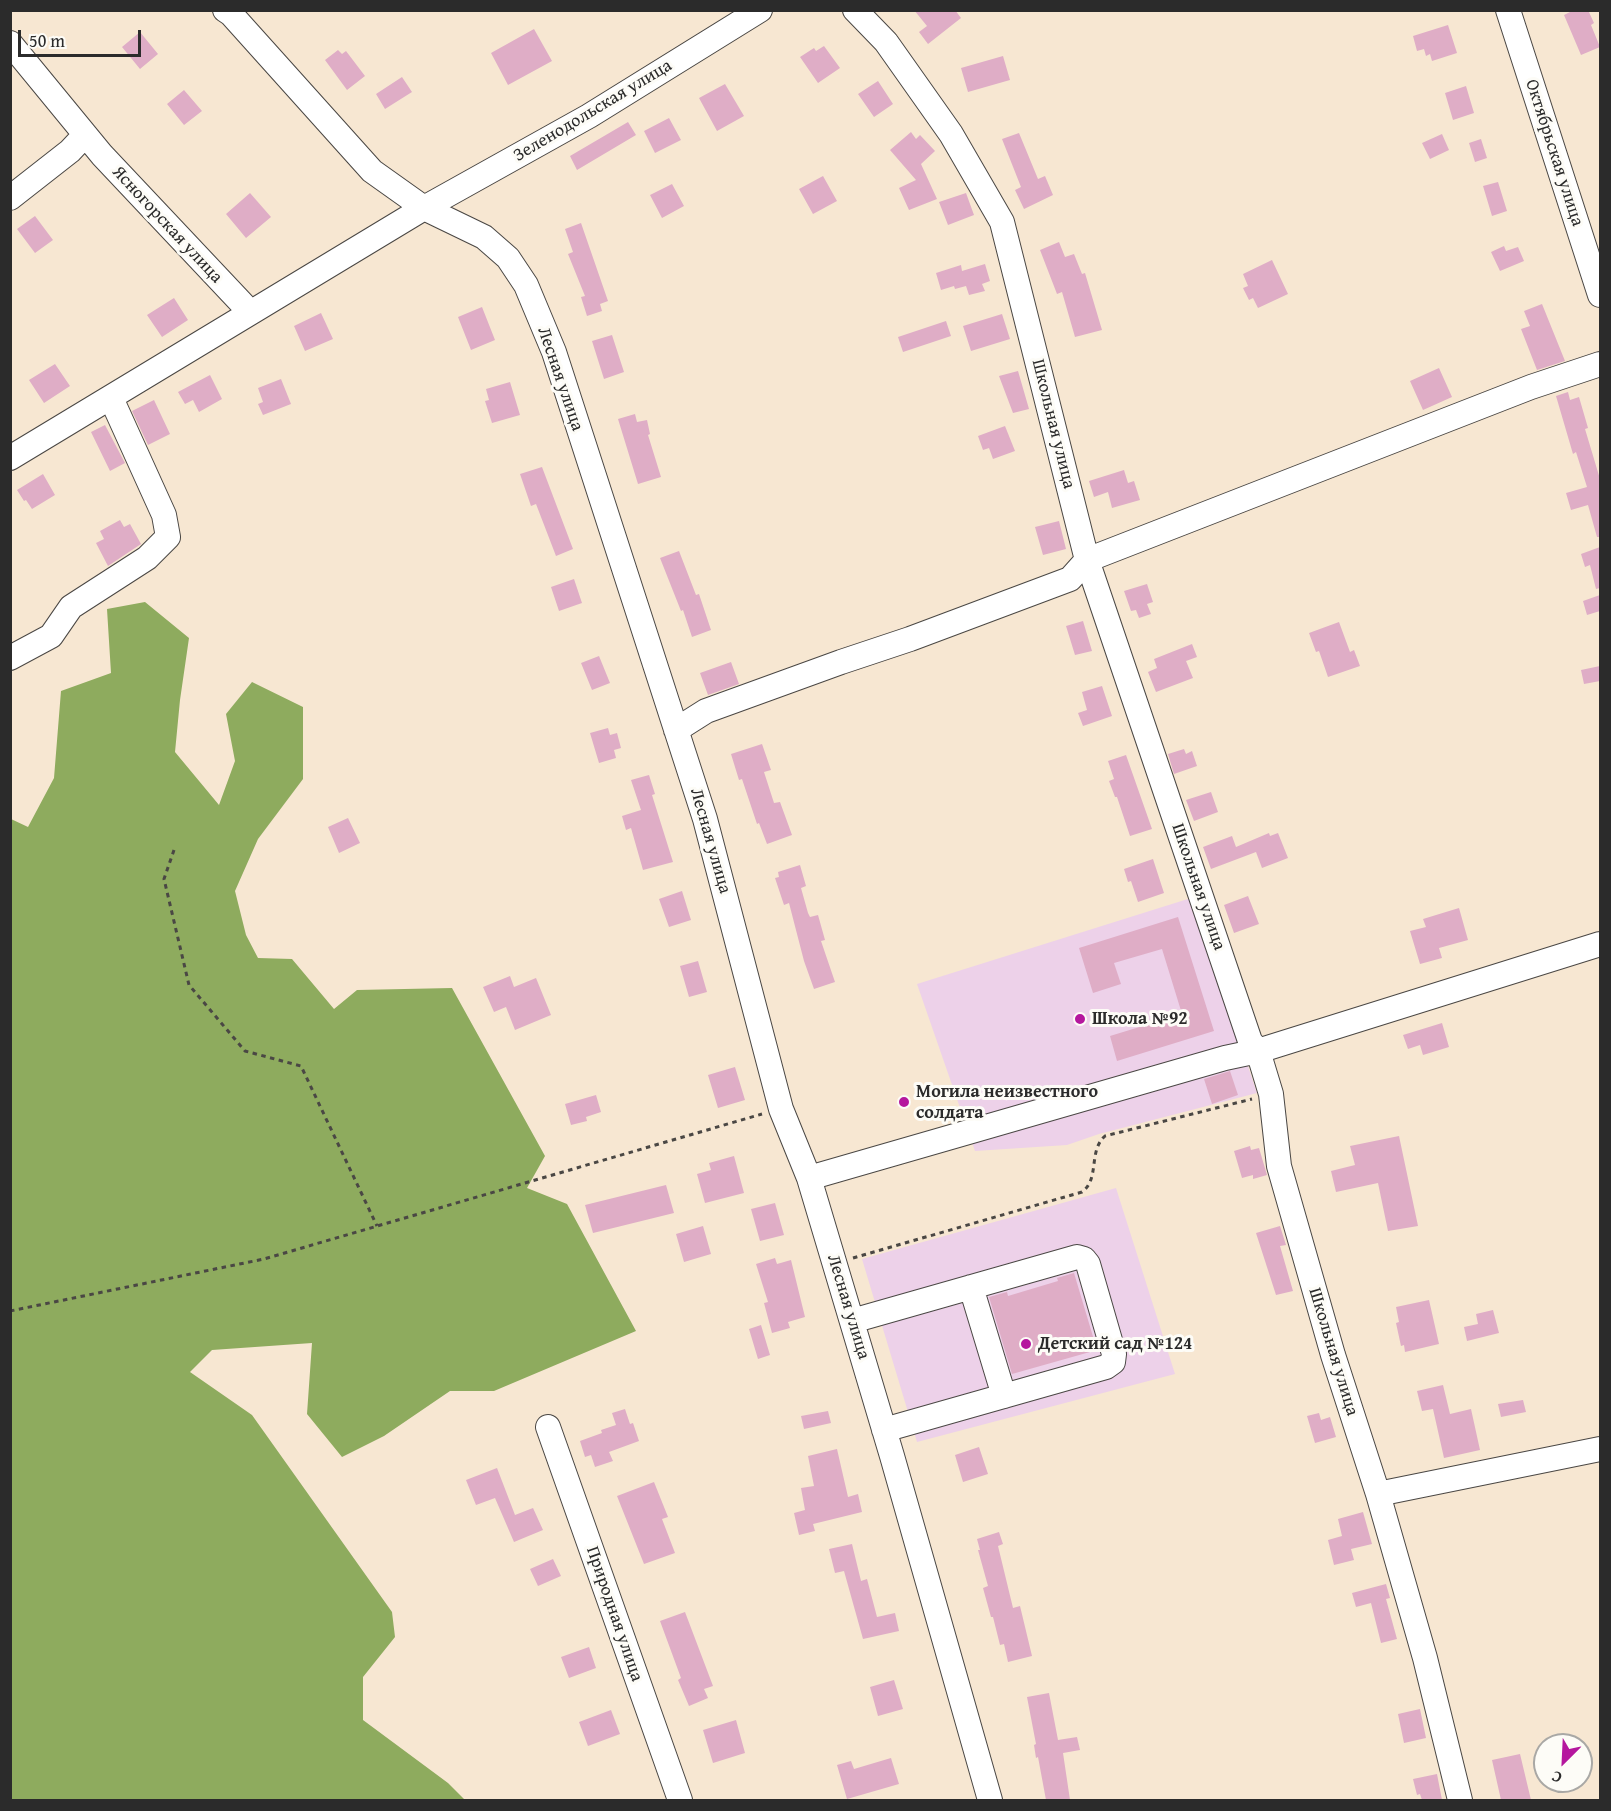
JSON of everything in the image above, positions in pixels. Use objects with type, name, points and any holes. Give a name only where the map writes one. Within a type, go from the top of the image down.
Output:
[{"type":"street","name":"Лесная улица","points":[[225,10],[372,171],[424,208],[484,237],[508,258],[526,285],[554,352],[705,819],[782,1109],[809,1178],[990,1800]]},
{"type":"street","name":"Зеленодольская улица","points":[[10,458],[424,208],[589,116],[760,10]]},
{"type":"street","name":"Школьная улица","points":[[855,10],[886,42],[951,134],[1002,222],[1087,560],[1250,1041],[1258,1051],[1271,1094],[1279,1166],[1333,1355],[1378,1494],[1425,1658],[1460,1800]]},
{"type":"street","name":"Октябрьская улица","points":[[1508,10],[1600,295]]},
{"type":"street","name":"Ясногорская улица","points":[[10,44],[85,135],[250,312]]},
{"type":"street","points":[[10,198],[70,151],[85,135]]},
{"type":"street","points":[[676,730],[706,711],[910,639],[1070,579],[1087,560],[1531,387],[1600,364]]},
{"type":"street","points":[[10,658],[51,636],[71,608],[147,558],[168,537],[164,515],[111,398]]},
{"type":"street","points":[[809,1178],[1225,1058],[1258,1051],[1600,944]]},
{"type":"street","points":[[852,1321],[1077,1257],[1084,1259],[1088,1264],[1114,1354],[1113,1362],[1106,1367],[884,1430]]},
{"type":"street","points":[[971,1287],[1004,1396]]},
{"type":"street","name":"Природная улица","points":[[548,1427],[680,1800]]},
{"type":"street","points":[[1378,1494],[1600,1449]]},
{"type":"path","points":[[174,850],[164,879],[189,985],[245,1051],[301,1066],[377,1226]]},
{"type":"path","points":[[856,1267],[853,1258],[1082,1192],[1088,1188],[1091,1181],[1099,1142],[1105,1137],[1271,1094]]},
{"type":"path","points":[[10,1311],[264,1259],[782,1109]]},
{"type":"shaded area","name":"Школа №92","points":[[1191,898],[1257,1093],[1099,1134],[1067,1145],[975,1151],[917,984]]},
{"type":"shaded area","name":"Детский сад №124","points":[[1116,1188],[1175,1374],[917,1442],[862,1259]]},
{"type":"green space","points":[[145,602],[189,638],[175,752],[219,805],[235,761],[226,714],[252,682],[303,707],[303,779],[258,839],[235,891],[246,935],[258,958],[292,959],[334,1009],[357,990],[452,988],[545,1156],[527,1188],[567,1204],[636,1331],[494,1391],[450,1391],[384,1436],[342,1457],[307,1414],[312,1343],[212,1350],[190,1372],[252,1415],[392,1612],[395,1637],[363,1677],[363,1720],[448,1783],[465,1800],[11,1800],[11,819],[28,827],[54,778],[61,691],[111,673],[107,609]]},
{"type":"building","points":[[914,10],[955,10],[961,18],[928,44],[919,32],[927,26]]},
{"type":"building","points":[[1574,10],[1588,10],[1600,47],[1581,55],[1564,15]]},
{"type":"building","points":[[1448,25],[1457,53],[1432,61],[1430,54],[1426,56],[1424,49],[1417,51],[1413,36]]},
{"type":"building","points":[[534,29],[552,61],[508,85],[491,53]]},
{"type":"building","points":[[140,32],[158,54],[140,69],[122,47]]},
{"type":"building","points":[[824,46],[840,68],[818,83],[800,57],[814,48],[816,51]]},
{"type":"building","points":[[338,50],[342,54],[346,51],[365,76],[347,90],[325,60]]},
{"type":"building","points":[[1003,56],[1010,80],[968,92],[961,68]]},
{"type":"building","points":[[402,77],[412,92],[385,109],[376,94]]},
{"type":"building","points":[[878,81],[893,104],[874,117],[858,94]]},
{"type":"building","points":[[725,84],[744,116],[717,131],[699,98]]},
{"type":"building","points":[[1466,86],[1474,113],[1453,120],[1445,93]]},
{"type":"building","points":[[184,90],[202,111],[184,125],[167,104]]},
{"type":"building","points":[[669,118],[681,140],[655,153],[644,131]]},
{"type":"building","points":[[628,122],[636,135],[577,170],[570,156]]},
{"type":"building","points":[[911,132],[916,139],[920,135],[935,151],[921,164],[937,199],[909,210],[899,188],[916,180],[890,150]]},
{"type":"building","points":[[1019,133],[1038,179],[1045,176],[1053,195],[1024,209],[1015,190],[1021,187],[1002,139]]},
{"type":"building","points":[[1442,134],[1449,150],[1430,159],[1422,143]]},
{"type":"building","points":[[1481,139],[1487,158],[1475,162],[1469,143]]},
{"type":"building","points":[[823,176],[837,201],[813,214],[799,189]]},
{"type":"building","points":[[1498,182],[1507,211],[1492,216],[1483,186]]},
{"type":"building","points":[[672,184],[684,206],[662,218],[650,195]]},
{"type":"building","points":[[250,193],[271,217],[246,238],[226,214]]},
{"type":"building","points":[[966,193],[974,215],[948,225],[939,202]]},
{"type":"building","points":[[35,216],[53,240],[35,253],[17,229]]},
{"type":"building","points":[[581,223],[608,301],[600,304],[602,311],[587,316],[581,297],[585,296],[568,254],[573,252],[565,229]]},
{"type":"building","points":[[1059,242],[1065,257],[1074,254],[1082,274],[1085,273],[1102,330],[1075,337],[1062,292],[1057,294],[1040,250]]},
{"type":"building","points":[[1504,246],[1506,251],[1518,247],[1524,261],[1500,271],[1491,252]]},
{"type":"building","points":[[1272,260],[1288,294],[1258,308],[1253,298],[1249,300],[1243,288],[1248,286],[1243,274]]},
{"type":"building","points":[[985,264],[990,281],[982,284],[985,291],[969,295],[966,286],[955,289],[954,286],[941,290],[936,273],[961,265],[962,271]]},
{"type":"building","points":[[174,298],[188,320],[162,337],[147,315]]},
{"type":"building","points":[[1542,304],[1565,361],[1537,370],[1521,329],[1530,326],[1524,311]]},
{"type":"building","points":[[482,307],[495,340],[471,350],[458,317]]},
{"type":"building","points":[[321,313],[333,339],[305,351],[294,326]]},
{"type":"building","points":[[1002,314],[1010,339],[971,351],[963,326]]},
{"type":"building","points":[[946,321],[951,336],[903,352],[898,337]]},
{"type":"building","points":[[612,335],[624,372],[604,379],[592,341]]},
{"type":"building","points":[[55,364],[70,386],[44,403],[29,380]]},
{"type":"building","points":[[1439,368],[1452,397],[1423,410],[1410,381]]},
{"type":"building","points":[[1018,371],[1029,409],[1013,413],[999,376]]},
{"type":"building","points":[[210,375],[222,399],[199,412],[193,400],[185,404],[178,392]]},
{"type":"building","points":[[281,379],[291,404],[263,415],[258,404],[263,402],[258,388]]},
{"type":"building","points":[[510,382],[520,415],[492,423],[485,401],[489,400],[486,389]]},
{"type":"building","points":[[1568,392],[1570,400],[1579,397],[1588,428],[1585,429],[1600,479],[1600,537],[1597,537],[1588,505],[1571,510],[1566,493],[1587,487],[1576,452],[1573,454],[1556,396]]},
{"type":"building","points":[[154,400],[170,434],[148,445],[132,411]]},
{"type":"building","points":[[635,414],[637,422],[647,420],[650,434],[648,435],[661,477],[638,484],[618,419]]},
{"type":"building","points":[[105,425],[125,463],[110,471],[91,432]]},
{"type":"building","points":[[1005,426],[1015,451],[993,459],[989,448],[983,450],[978,436]]},
{"type":"building","points":[[542,467],[573,549],[556,556],[536,504],[531,506],[520,474]]},
{"type":"building","points":[[1124,470],[1128,483],[1134,481],[1140,500],[1112,508],[1108,492],[1094,497],[1089,481]]},
{"type":"building","points":[[43,474],[55,495],[32,509],[17,490]]},
{"type":"building","points":[[120,520],[124,527],[130,524],[141,544],[108,566],[96,543],[104,539],[100,531]]},
{"type":"building","points":[[1059,521],[1066,549],[1043,555],[1035,527]]},
{"type":"building","points":[[1600,547],[1600,588],[1596,589],[1590,565],[1585,567],[1581,554]]},
{"type":"building","points":[[679,551],[696,595],[699,594],[711,630],[692,637],[660,558]]},
{"type":"building","points":[[574,579],[582,603],[559,611],[551,587]]},
{"type":"building","points":[[1147,584],[1153,602],[1147,604],[1151,614],[1139,618],[1136,610],[1131,611],[1124,591]]},
{"type":"building","points":[[1600,595],[1600,611],[1587,615],[1583,601]]},
{"type":"building","points":[[1083,621],[1092,651],[1075,655],[1066,626]]},
{"type":"building","points":[[1339,622],[1350,652],[1354,650],[1360,666],[1328,677],[1319,651],[1316,652],[1309,633]]},
{"type":"building","points":[[1192,644],[1197,657],[1186,661],[1193,678],[1156,692],[1148,672],[1157,668],[1154,659]]},
{"type":"building","points":[[599,656],[610,683],[592,690],[581,663]]},
{"type":"building","points":[[731,662],[739,684],[708,695],[700,673]]},
{"type":"building","points":[[1600,666],[1600,681],[1584,684],[1581,670]]},
{"type":"building","points":[[1102,686],[1112,716],[1083,726],[1078,713],[1087,710],[1082,692]]},
{"type":"building","points":[[608,728],[610,735],[617,733],[621,748],[614,750],[616,758],[599,763],[590,733]]},
{"type":"building","points":[[762,744],[771,770],[764,772],[774,803],[780,802],[792,835],[767,844],[759,823],[757,824],[742,779],[739,780],[731,754]]},
{"type":"building","points":[[1184,749],[1186,754],[1192,751],[1197,766],[1174,774],[1168,754]]},
{"type":"building","points":[[1126,755],[1152,829],[1130,836],[1109,781],[1114,779],[1108,761]]},
{"type":"building","points":[[649,775],[655,794],[652,795],[673,862],[643,870],[631,828],[626,830],[622,816],[641,810],[631,780]]},
{"type":"building","points":[[1211,792],[1218,812],[1194,821],[1186,800]]},
{"type":"building","points":[[348,818],[360,843],[339,853],[328,827]]},
{"type":"building","points":[[1269,833],[1270,836],[1278,833],[1288,858],[1262,868],[1256,852],[1211,869],[1203,847],[1232,836],[1236,847]]},
{"type":"building","points":[[1153,859],[1164,893],[1138,902],[1124,869]]},
{"type":"building","points":[[800,865],[806,886],[801,888],[808,913],[810,917],[818,915],[825,940],[821,941],[835,982],[814,989],[789,903],[784,905],[775,878],[779,877],[778,872]]},
{"type":"building","points":[[682,891],[691,920],[669,927],[659,899]]},
{"type":"building","points":[[1248,896],[1259,924],[1234,933],[1224,905]]},
{"type":"building","points":[[1459,908],[1468,940],[1439,948],[1442,958],[1420,964],[1410,931],[1426,927],[1423,919]]},
{"type":"building","points":[[1178,917],[1214,1031],[1117,1061],[1110,1036],[1182,1014],[1162,949],[1114,963],[1121,984],[1093,993],[1079,948]]},
{"type":"building","points":[[698,961],[707,992],[689,997],[680,966]]},
{"type":"building","points":[[510,976],[514,987],[536,978],[551,1015],[515,1030],[506,1007],[494,1012],[483,987]]},
{"type":"building","points":[[1442,1023],[1449,1047],[1423,1055],[1420,1045],[1408,1049],[1403,1035]]},
{"type":"building","points":[[735,1067],[745,1100],[718,1108],[708,1075]]},
{"type":"building","points":[[1230,1071],[1238,1095],[1212,1104],[1204,1079]]},
{"type":"building","points":[[596,1095],[601,1112],[586,1117],[587,1121],[571,1125],[565,1104]]},
{"type":"building","points":[[1399,1136],[1418,1226],[1388,1231],[1378,1183],[1336,1192],[1331,1171],[1355,1165],[1350,1146]]},
{"type":"building","points":[[1250,1146],[1251,1150],[1259,1148],[1267,1175],[1253,1179],[1253,1175],[1242,1178],[1234,1151]]},
{"type":"building","points":[[734,1156],[744,1193],[705,1203],[697,1174],[711,1170],[709,1163]]},
{"type":"building","points":[[666,1185],[674,1213],[593,1233],[585,1205]]},
{"type":"building","points":[[775,1203],[784,1235],[760,1241],[751,1209]]},
{"type":"building","points":[[703,1226],[711,1254],[684,1262],[676,1234]]},
{"type":"building","points":[[1280,1226],[1286,1245],[1280,1246],[1293,1291],[1276,1295],[1256,1233]]},
{"type":"building","points":[[775,1258],[777,1264],[791,1260],[805,1317],[788,1322],[790,1328],[772,1333],[764,1303],[768,1302],[756,1264]]},
{"type":"building","points":[[1074,1273],[1097,1350],[1012,1374],[989,1297],[1007,1292],[1008,1296],[1058,1281],[1057,1278]]},
{"type":"building","points":[[1429,1300],[1439,1344],[1405,1352],[1404,1345],[1401,1346],[1396,1323],[1399,1322],[1396,1307]]},
{"type":"building","points":[[1493,1310],[1499,1333],[1467,1341],[1464,1327],[1478,1324],[1476,1314]]},
{"type":"building","points":[[761,1325],[770,1355],[758,1359],[749,1329]]},
{"type":"building","points":[[1443,1385],[1450,1414],[1471,1409],[1480,1450],[1444,1458],[1433,1409],[1422,1411],[1417,1391]]},
{"type":"building","points":[[1523,1400],[1526,1412],[1501,1417],[1498,1404]]},
{"type":"building","points":[[625,1409],[639,1441],[609,1452],[613,1461],[595,1467],[591,1455],[585,1457],[580,1441],[616,1425],[612,1413]]},
{"type":"building","points":[[828,1411],[831,1423],[804,1429],[801,1416]]},
{"type":"building","points":[[1319,1413],[1321,1420],[1330,1417],[1336,1437],[1315,1443],[1307,1416]]},
{"type":"building","points":[[979,1447],[988,1474],[963,1482],[955,1455]]},
{"type":"building","points":[[837,1449],[848,1497],[858,1494],[862,1512],[813,1524],[815,1531],[799,1535],[794,1513],[805,1510],[801,1488],[814,1486],[808,1456]]},
{"type":"building","points":[[497,1468],[515,1515],[533,1508],[543,1530],[514,1542],[495,1498],[476,1505],[466,1480]]},
{"type":"building","points":[[654,1482],[668,1517],[662,1519],[675,1553],[644,1564],[617,1496]]},
{"type":"building","points":[[1363,1512],[1372,1544],[1351,1549],[1354,1560],[1334,1565],[1328,1540],[1342,1536],[1338,1519]]},
{"type":"building","points":[[999,1532],[1003,1544],[998,1546],[1013,1608],[1020,1606],[1032,1656],[1008,1662],[1004,1644],[1000,1645],[983,1588],[988,1586],[977,1539]]},
{"type":"building","points":[[852,1544],[861,1581],[867,1579],[877,1617],[895,1613],[899,1631],[863,1639],[844,1571],[835,1573],[829,1549]]},
{"type":"building","points":[[553,1559],[561,1576],[538,1586],[530,1569]]},
{"type":"building","points":[[1386,1584],[1390,1598],[1386,1599],[1397,1639],[1381,1643],[1371,1603],[1356,1607],[1352,1593]]},
{"type":"building","points":[[685,1612],[713,1686],[704,1689],[708,1698],[689,1706],[678,1680],[681,1678],[660,1621]]},
{"type":"building","points":[[589,1647],[596,1668],[569,1678],[561,1657]]},
{"type":"building","points":[[894,1680],[903,1709],[878,1716],[870,1687]]},
{"type":"building","points":[[1049,1693],[1058,1740],[1077,1737],[1080,1750],[1063,1753],[1070,1800],[1046,1800],[1038,1757],[1036,1758],[1034,1745],[1036,1744],[1027,1697]]},
{"type":"building","points":[[1420,1709],[1426,1738],[1404,1743],[1398,1714]]},
{"type":"building","points":[[611,1710],[620,1734],[588,1746],[579,1722]]},
{"type":"building","points":[[736,1720],[745,1753],[713,1763],[703,1730]]},
{"type":"building","points":[[1520,1754],[1531,1800],[1501,1800],[1492,1760]]},
{"type":"building","points":[[891,1758],[899,1784],[847,1799],[837,1765],[851,1761],[854,1769]]},
{"type":"building","points":[[1437,1774],[1442,1800],[1422,1800],[1420,1794],[1417,1795],[1413,1779]]},
{"type":"place","name":"Школа №92","points":[[1080,1019]]},
{"type":"place","name":"Могила неизвестного солдата","points":[[904,1102]]},
{"type":"place","name":"Детский сад №124","points":[[1026,1344]]}]
